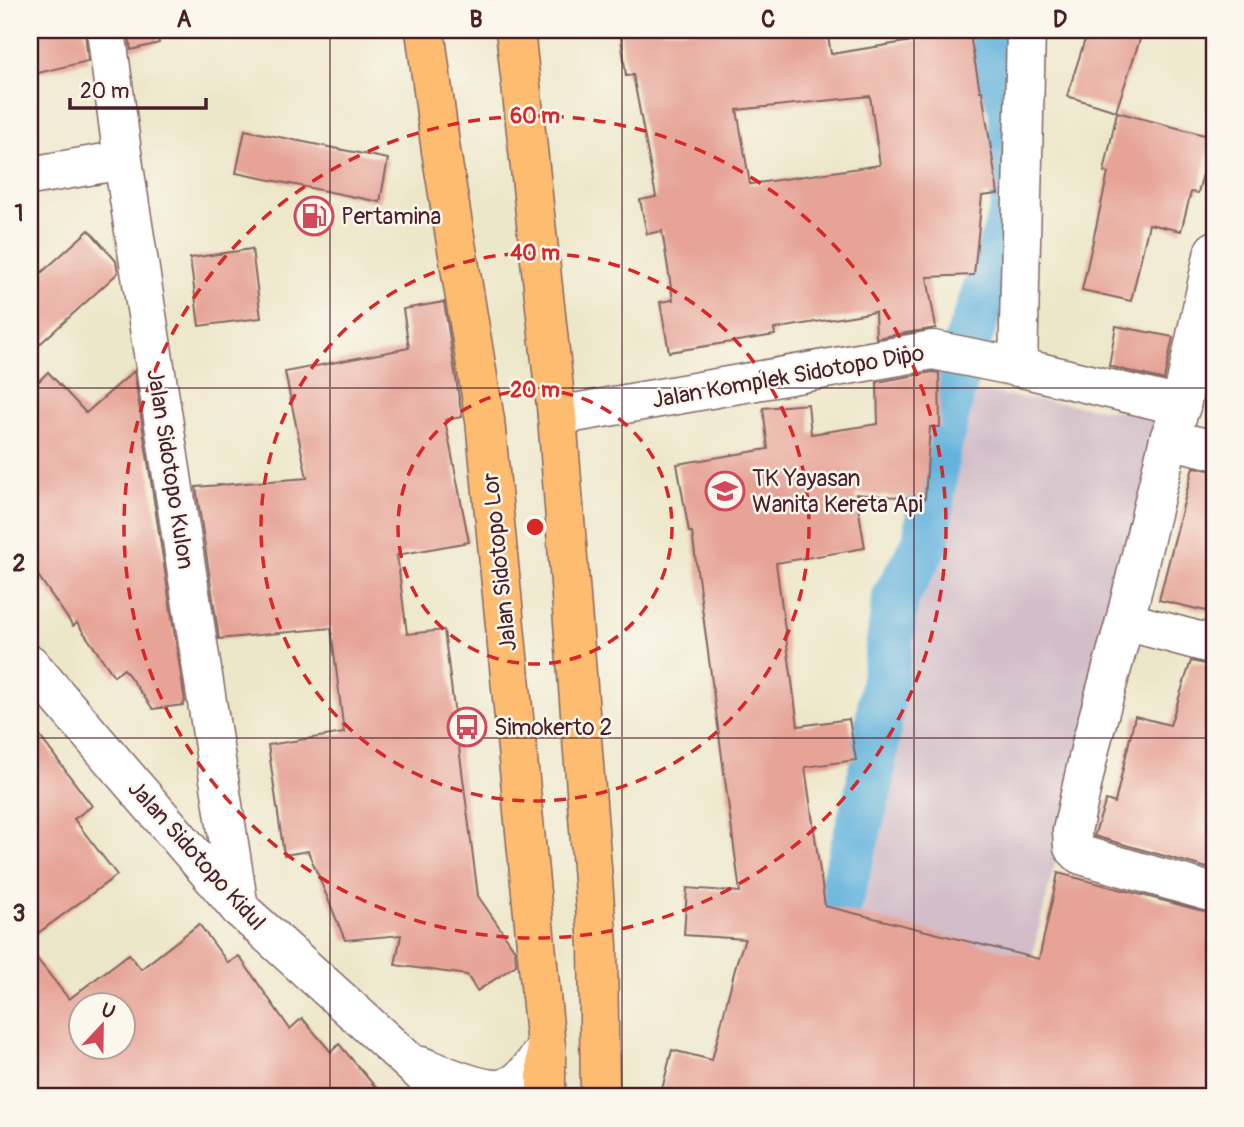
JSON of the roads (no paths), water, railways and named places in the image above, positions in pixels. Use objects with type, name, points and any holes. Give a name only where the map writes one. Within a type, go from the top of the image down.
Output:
[{"type":"highway","name":"Jalan Sidotopo Lor","points":[[425,30],[441,151],[485,420],[546,1047],[546,1097]]},
{"type":"highway","points":[[514,30],[557,416],[598,945],[600,1097]]},
{"type":"street","name":"Jalan Sidotopo Kulon","points":[[106,30],[239,908]]},
{"type":"street","points":[[1005,364],[1026,30]]},
{"type":"street","points":[[30,176],[124,160]]},
{"type":"street","points":[[1214,251],[1175,423],[1092,740],[1072,831],[1073,848],[1082,855],[1214,893]]},
{"type":"street","name":"Jalan Komplek Sidotopo Dipo","points":[[557,416],[933,350],[1005,364],[1175,423],[1214,450]]},
{"type":"street","points":[[1125,621],[1214,645]]},
{"type":"street","name":"Jalan Sidotopo Kidul","points":[[30,664],[239,908],[448,1097]]},
{"type":"street","name":"Jalan Sidotopo Kidul","points":[[409,1062],[488,1088],[507,1088],[525,1074],[546,1047]]},
{"type":"waterway","points":[[792,1097],[833,924],[869,789],[896,596],[926,542],[936,455],[956,375],[1014,209],[1012,108],[981,30]]},
{"type":"place","name":"Pertamina","points":[[314,216]]},
{"type":"place","name":"TK Yayasan Wanita Kereta Api","points":[[725,491]]},
{"type":"place","name":"Simokerto 2","points":[[467,727]]}]
